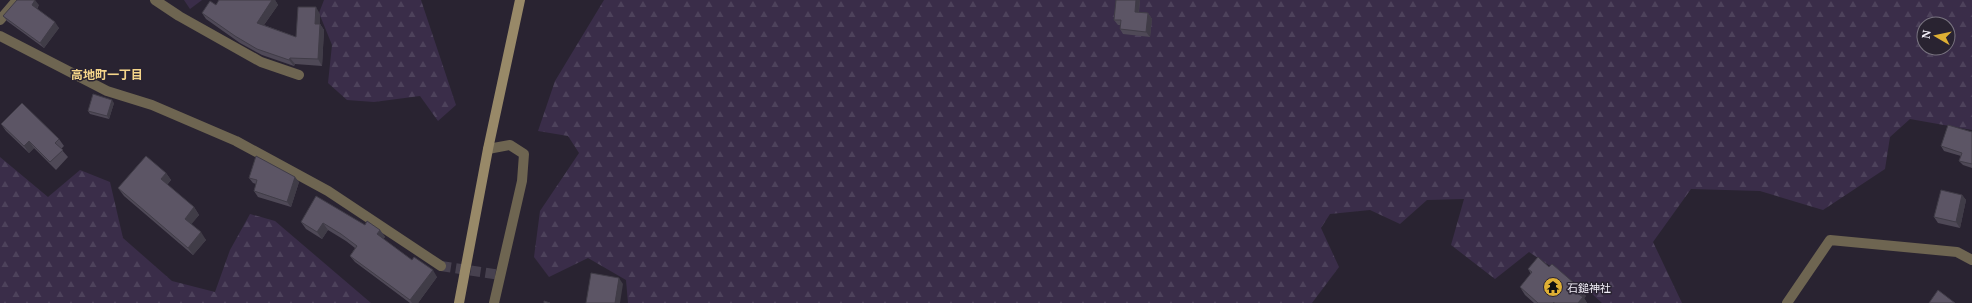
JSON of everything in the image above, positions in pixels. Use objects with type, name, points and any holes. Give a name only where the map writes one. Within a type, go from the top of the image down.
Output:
[{"type":"street","points":[[0,20],[17,0]]},
{"type":"street","points":[[155,0],[179,16],[261,62],[299,75]]},
{"type":"street","points":[[458,303],[488,149],[520,0]]},
{"type":"street","points":[[0,36],[107,91],[152,105],[236,141],[328,190],[441,266]]},
{"type":"street","points":[[488,149],[510,145],[524,154],[522,181],[494,303]]},
{"type":"street","points":[[1786,303],[1830,240],[1957,252],[1972,260]]},
{"type":"green space","points":[[184,0],[202,0],[190,9]]},
{"type":"green space","points":[[324,0],[421,0],[456,105],[438,121],[420,96],[374,102],[347,100],[328,83],[332,45],[319,13]]},
{"type":"green space","points":[[604,0],[1972,0],[1972,130],[1910,119],[1890,137],[1885,169],[1823,210],[1760,191],[1691,189],[1653,242],[1682,303],[1602,303],[1591,293],[1529,252],[1495,279],[1451,245],[1464,199],[1427,200],[1400,224],[1370,210],[1330,214],[1321,228],[1339,267],[1312,303],[628,303],[626,280],[588,258],[549,277],[534,257],[540,211],[579,153],[568,136],[538,131],[555,81]]},
{"type":"green space","points":[[0,157],[48,197],[80,170],[110,182],[123,238],[172,281],[215,292],[230,250],[250,214],[275,221],[371,303],[0,303]]},
{"type":"building","points":[[17,0],[35,0],[32,5],[55,22],[40,43],[3,16]]},
{"type":"building","points":[[219,0],[272,0],[257,23],[296,37],[298,7],[316,7],[315,24],[320,24],[318,59],[290,58],[289,60],[257,49],[235,36],[202,13],[210,1],[216,5]]},
{"type":"building","points":[[1116,0],[1136,0],[1135,12],[1148,13],[1146,32],[1120,29],[1121,20],[1114,20]]},
{"type":"building","points":[[93,94],[112,100],[107,116],[88,111]]},
{"type":"building","points":[[22,103],[59,139],[55,143],[63,150],[50,162],[29,141],[24,146],[1,124]]},
{"type":"building","points":[[1948,125],[1972,132],[1972,164],[1959,161],[1962,153],[1941,146]]},
{"type":"building","points":[[146,156],[166,173],[161,179],[194,207],[185,219],[201,232],[188,248],[118,188]]},
{"type":"building","points":[[256,156],[295,177],[287,202],[254,191],[257,180],[249,178]]},
{"type":"building","points":[[1941,190],[1962,195],[1956,222],[1934,217]]},
{"type":"building","points":[[316,196],[365,225],[367,221],[380,230],[377,234],[412,260],[414,257],[433,270],[410,300],[350,256],[357,246],[341,234],[323,223],[317,232],[301,222]]},
{"type":"building","name":"石鎚神社","points":[[1538,257],[1549,267],[1552,264],[1581,289],[1577,293],[1583,297],[1578,303],[1538,303],[1520,287],[1532,272],[1528,269]]},
{"type":"building","points":[[591,273],[619,278],[615,303],[586,303]]},
{"type":"building","points":[[1938,290],[1955,303],[1929,303]]},
{"type":"tunnel","points":[[441,266],[500,275]]},
{"type":"place","name":"石鎚神社","points":[[1553,287]]},
{"type":"district","name":"高地町一丁目","points":[[107,74]]}]
